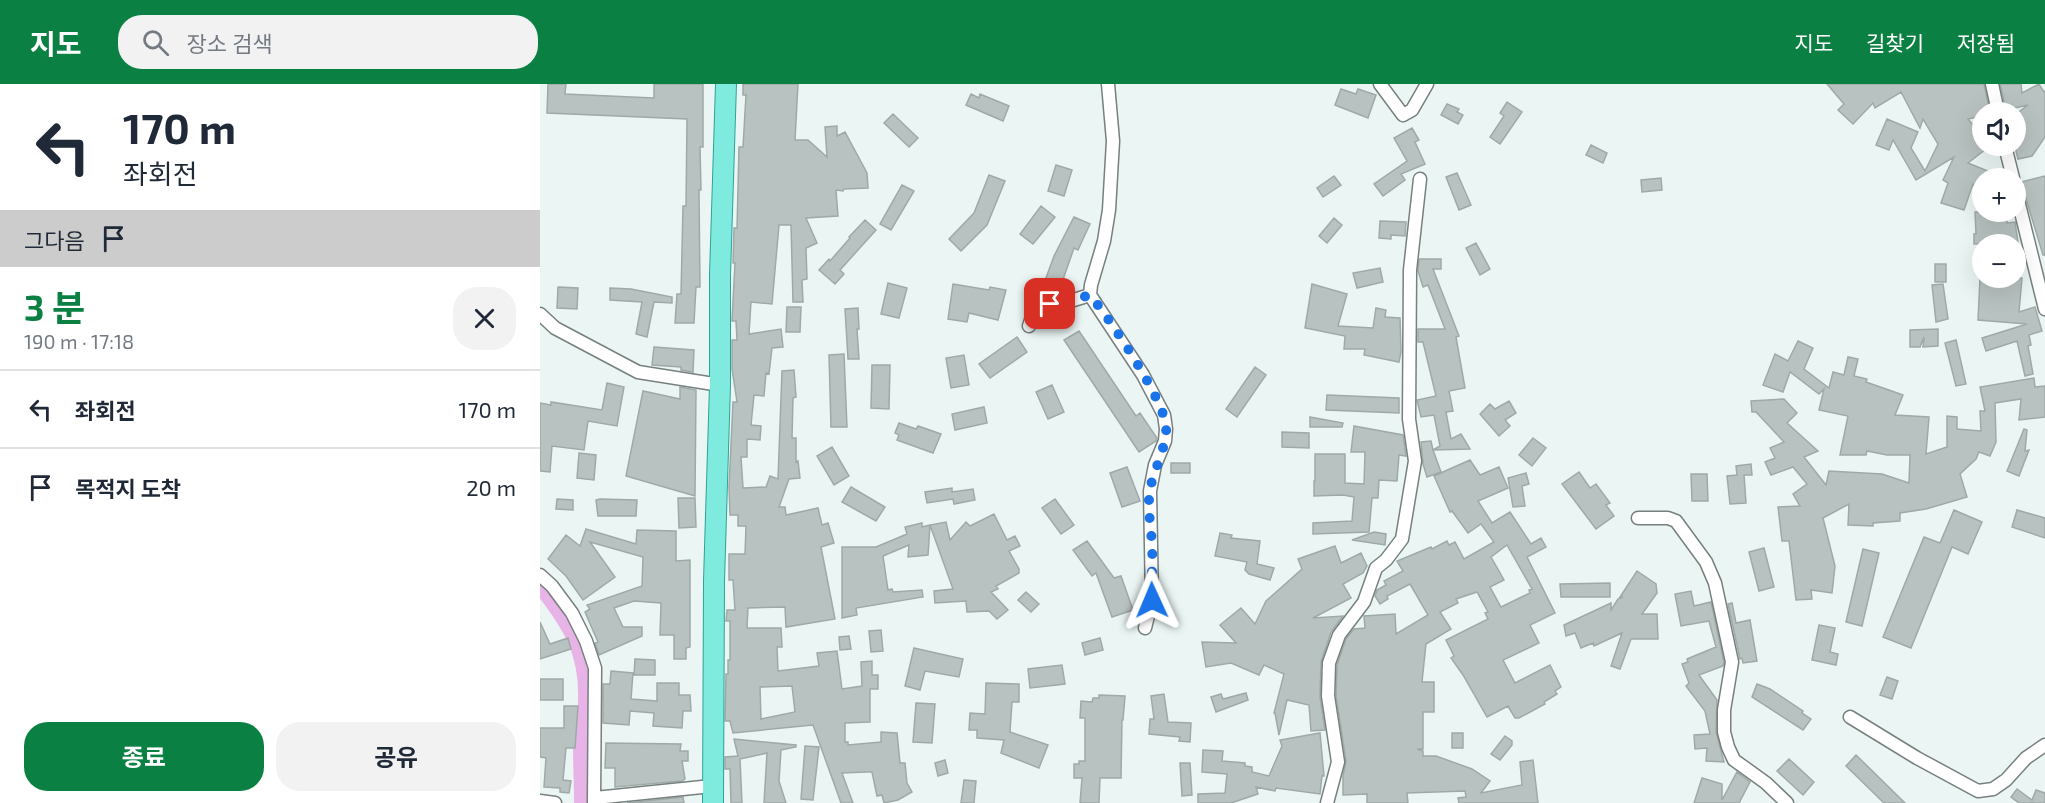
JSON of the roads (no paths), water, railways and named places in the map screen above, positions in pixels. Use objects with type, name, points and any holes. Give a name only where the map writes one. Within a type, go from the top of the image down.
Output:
[{"type":"main road","points":[[713,795],[714,581],[726,84]]},
{"type":"street","points":[[1108,84],[1113,141],[1109,210],[1104,241],[1090,295],[1102,309],[1143,375],[1164,415],[1166,429],[1165,441],[1155,465],[1150,491],[1152,600],[1144,628]]},
{"type":"street","points":[[1380,84],[1402,115],[1412,110],[1427,84]]},
{"type":"street","points":[[1992,84],[1996,102]]},
{"type":"street","points":[[1327,803],[1338,762],[1328,696],[1329,663],[1339,635],[1364,603],[1376,568],[1386,561],[1402,539],[1415,461],[1409,419],[1410,270],[1420,179]]},
{"type":"street","points":[[2023,222],[2045,309]]},
{"type":"street","points":[[1029,326],[1036,305],[1064,303],[1090,295]]},
{"type":"street","points":[[540,314],[555,328],[638,372],[720,386]]},
{"type":"street","points":[[1638,518],[1668,518],[1676,521],[1706,562],[1715,583],[1732,662],[1724,710],[1724,732],[1728,747],[1734,760],[1766,783],[1787,803]]},
{"type":"street","points":[[540,575],[552,586],[572,613],[586,640],[595,668],[594,800],[713,795]]},
{"type":"street","points":[[1850,717],[1977,791],[1993,789],[2006,780],[2026,758],[2045,745]]},
{"type":"street","points":[[540,801],[555,803]]},
{"type":"waterway","points":[[540,587],[568,626],[583,668],[585,701],[580,743],[581,803]]}]
